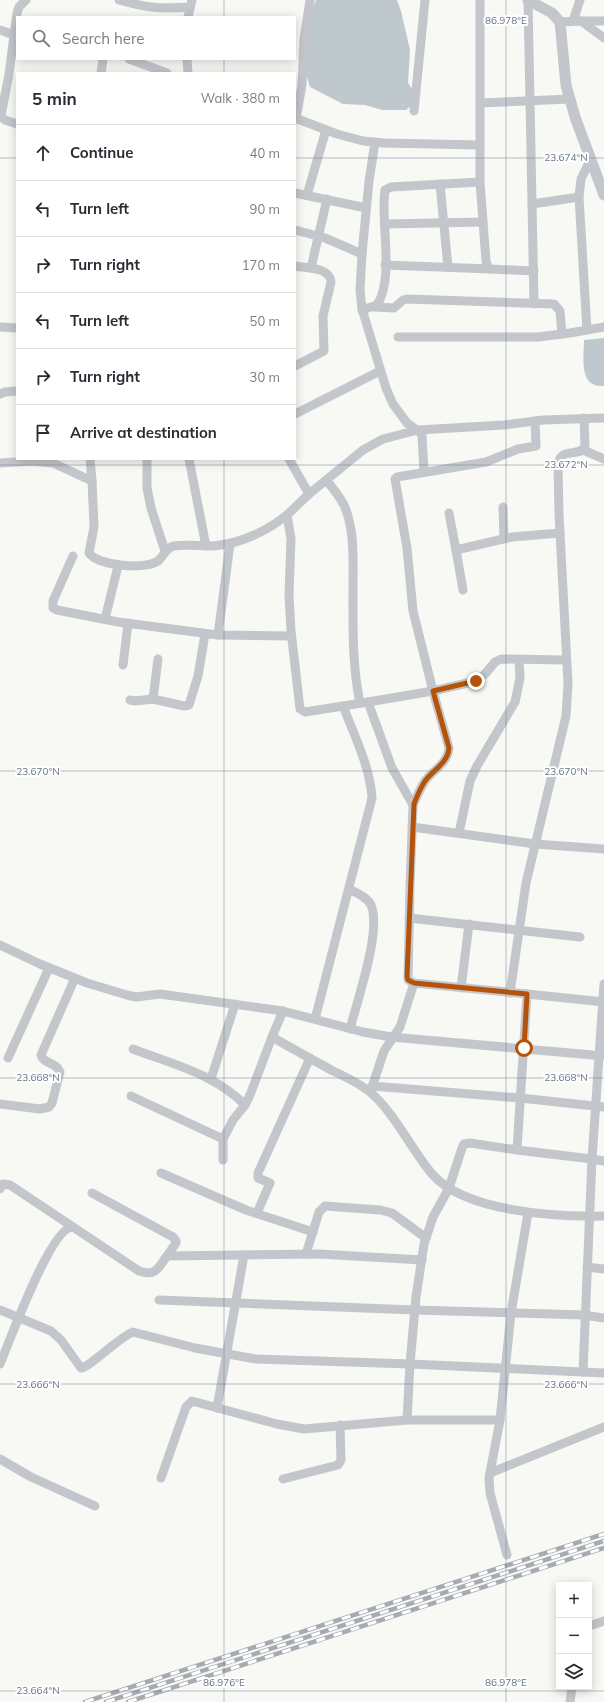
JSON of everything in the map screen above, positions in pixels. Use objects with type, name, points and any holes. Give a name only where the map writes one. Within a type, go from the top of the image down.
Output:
[{"type":"street","points":[[17,16],[19,7],[26,0]]},
{"type":"street","points":[[119,0],[141,7],[155,9],[191,4],[188,16]]},
{"type":"street","points":[[310,0],[304,39],[302,85],[296,118],[350,138],[376,142],[480,145]]},
{"type":"street","points":[[414,111],[425,0]]},
{"type":"street","points":[[480,0],[480,182],[486,261],[488,267],[491,269]]},
{"type":"street","points":[[534,304],[528,0],[552,13],[560,22],[566,85],[590,162],[604,195]]},
{"type":"street","points":[[577,21],[580,0]]},
{"type":"street","points":[[577,21],[604,38]]},
{"type":"street","points":[[560,22],[604,21]]},
{"type":"street","points":[[16,24],[4,78],[1,116],[5,120],[16,124]]},
{"type":"street","points":[[0,30],[14,35]]},
{"type":"street","points":[[101,72],[103,60]]},
{"type":"street","points":[[132,60],[164,72]]},
{"type":"street","points":[[187,60],[188,72]]},
{"type":"street","points":[[480,103],[570,99]]},
{"type":"street","points":[[307,195],[326,130]]},
{"type":"street","points":[[376,142],[366,208],[362,254],[360,290],[362,310],[380,371],[393,404],[407,423],[418,430],[422,436],[424,472]]},
{"type":"street","points":[[587,330],[579,197],[582,179],[590,162]]},
{"type":"street","points":[[374,307],[377,305],[381,296],[385,265],[385,190],[391,187],[480,182]]},
{"type":"street","points":[[440,184],[448,267]]},
{"type":"street","points":[[296,193],[366,208]]},
{"type":"street","points":[[532,204],[579,197]]},
{"type":"street","points":[[311,268],[327,199]]},
{"type":"street","points":[[385,224],[483,222]]},
{"type":"street","points":[[296,230],[318,236],[362,254]]},
{"type":"street","points":[[385,265],[534,271]]},
{"type":"street","points":[[296,266],[322,270],[328,273],[330,278],[323,316],[324,351],[296,365]]},
{"type":"street","points":[[362,310],[374,307],[394,308],[407,299],[554,304],[559,308],[562,334]]},
{"type":"street","points":[[0,327],[16,328]]},
{"type":"street","points":[[398,337],[511,338],[562,334],[604,327]]},
{"type":"street","points":[[296,413],[380,371]]},
{"type":"street","points":[[0,394],[16,391]]},
{"type":"street","points":[[583,450],[585,444],[584,418]]},
{"type":"street","points":[[90,460],[94,527],[90,552],[94,557],[118,566],[133,566],[158,561],[165,551],[173,546],[230,544],[274,525],[363,450],[383,439],[418,430],[535,421],[604,418]]},
{"type":"street","points":[[535,421],[536,446],[518,449],[486,462],[397,477],[395,482],[405,533],[413,611],[449,748],[445,761],[426,780],[414,804],[407,977],[408,980],[414,983],[603,1002]]},
{"type":"street","points":[[510,993],[519,929],[535,844],[563,736],[568,698],[560,533],[560,460],[564,454],[583,450],[604,459]]},
{"type":"street","points":[[147,460],[147,488],[151,508],[165,551]]},
{"type":"street","points":[[189,460],[206,546]]},
{"type":"street","points":[[291,460],[309,494]]},
{"type":"street","points":[[0,463],[32,461],[53,463],[92,481]]},
{"type":"street","points":[[326,480],[344,506],[351,536],[353,653],[356,681],[392,768],[414,804]]},
{"type":"street","points":[[503,507],[504,539]]},
{"type":"street","points":[[449,513],[463,590]]},
{"type":"street","points":[[287,515],[291,545],[289,594],[291,636],[300,710],[306,712],[364,703],[433,691],[476,681],[485,674],[495,662],[501,660],[566,660]]},
{"type":"street","points":[[456,550],[504,539],[560,533]]},
{"type":"street","points":[[218,635],[230,544]]},
{"type":"street","points":[[73,556],[53,601],[53,608],[128,624],[205,634],[291,636]]},
{"type":"street","points":[[105,620],[118,566]]},
{"type":"street","points":[[123,665],[128,624]]},
{"type":"street","points":[[130,700],[136,701],[153,699],[184,706],[189,705],[191,703],[202,656],[205,634]]},
{"type":"street","points":[[153,699],[158,659]]},
{"type":"street","points":[[459,834],[470,781],[477,766],[515,702],[520,678],[518,660]]},
{"type":"street","points":[[315,1019],[372,798],[368,772],[343,706]]},
{"type":"street","points":[[412,827],[535,844],[604,849]]},
{"type":"street","points":[[349,889],[367,900],[374,913],[373,941],[350,1029]]},
{"type":"street","points":[[409,918],[519,929],[580,937]]},
{"type":"street","points":[[461,988],[469,924]]},
{"type":"street","points":[[0,945],[49,968],[127,995],[145,996],[160,994],[283,1011],[350,1029],[393,1037],[601,1056]]},
{"type":"street","points":[[8,1058],[49,968]]},
{"type":"street","points":[[0,1104],[40,1109],[49,1107],[52,1103],[60,1072],[55,1066],[44,1060],[41,1055],[75,978]]},
{"type":"street","points":[[371,1089],[384,1051],[400,1027],[414,983]]},
{"type":"street","points":[[583,1372],[584,1315],[592,1159],[600,1107],[604,984]]},
{"type":"street","points":[[517,1150],[527,994]]},
{"type":"street","points":[[211,1079],[235,1004]]},
{"type":"street","points":[[223,1160],[223,1139],[233,1120],[245,1105],[283,1011]]},
{"type":"street","points":[[272,1038],[371,1089],[520,1098],[600,1107]]},
{"type":"street","points":[[133,1049],[211,1079],[235,1094],[245,1105]]},
{"type":"street","points":[[257,1213],[270,1183],[258,1178],[258,1172],[310,1058]]},
{"type":"street","points":[[371,1089],[432,1172],[449,1188],[491,1204],[528,1212],[555,1216],[604,1216]]},
{"type":"street","points":[[131,1096],[223,1139]]},
{"type":"street","points":[[407,1420],[415,1310],[426,1238],[432,1217],[449,1188],[464,1144],[470,1143],[604,1161]]},
{"type":"street","points":[[161,1173],[257,1213],[313,1232]]},
{"type":"street","points":[[0,1189],[3,1184],[10,1185],[139,1271],[144,1273],[153,1273],[176,1243],[173,1237],[92,1193]]},
{"type":"street","points":[[306,1254],[322,1208],[329,1205],[380,1210],[392,1213],[426,1238]]},
{"type":"street","points":[[507,1555],[492,1506],[490,1493],[490,1472],[500,1420],[511,1313],[528,1212]]},
{"type":"street","points":[[0,1364],[18,1318],[50,1249],[64,1230],[73,1227]]},
{"type":"street","points":[[167,1256],[306,1254],[422,1260]]},
{"type":"street","points":[[217,1408],[237,1303],[244,1255]]},
{"type":"street","points":[[587,1267],[604,1269]]},
{"type":"street","points":[[159,1300],[584,1315],[604,1318]]},
{"type":"street","points":[[0,1310],[57,1336],[81,1368],[85,1368],[103,1352],[133,1332],[227,1355],[256,1359],[604,1373]]},
{"type":"street","points":[[161,1478],[186,1407],[188,1403],[195,1401],[292,1427],[304,1428],[407,1420],[500,1420]]},
{"type":"street","points":[[283,1479],[338,1466],[341,1460],[340,1426]]},
{"type":"street","points":[[490,1472],[604,1427]]},
{"type":"street","points":[[0,1459],[31,1477],[94,1506]]},
{"type":"street","points":[[592,1625],[604,1621]]},
{"type":"street","points":[[570,1702],[572,1690]]},
{"type":"shaded area","points":[[316,0],[397,0],[410,50],[408,83],[412,89],[413,104],[406,110],[382,110],[365,105],[343,104],[310,87],[305,70],[309,16]]},
{"type":"shaded area","points":[[604,338],[604,386],[596,385],[590,382],[586,377],[583,363],[584,340]]},
{"type":"railway","points":[[85,1702],[604,1534]]},
{"type":"railway","points":[[106,1702],[604,1541]]},
{"type":"railway","points":[[128,1702],[604,1548]]},
{"type":"route","points":[[476,681],[433,691],[449,748],[447,758],[426,780],[414,804],[411,838],[407,977],[410,982],[414,983],[527,994],[524,1048]]}]
